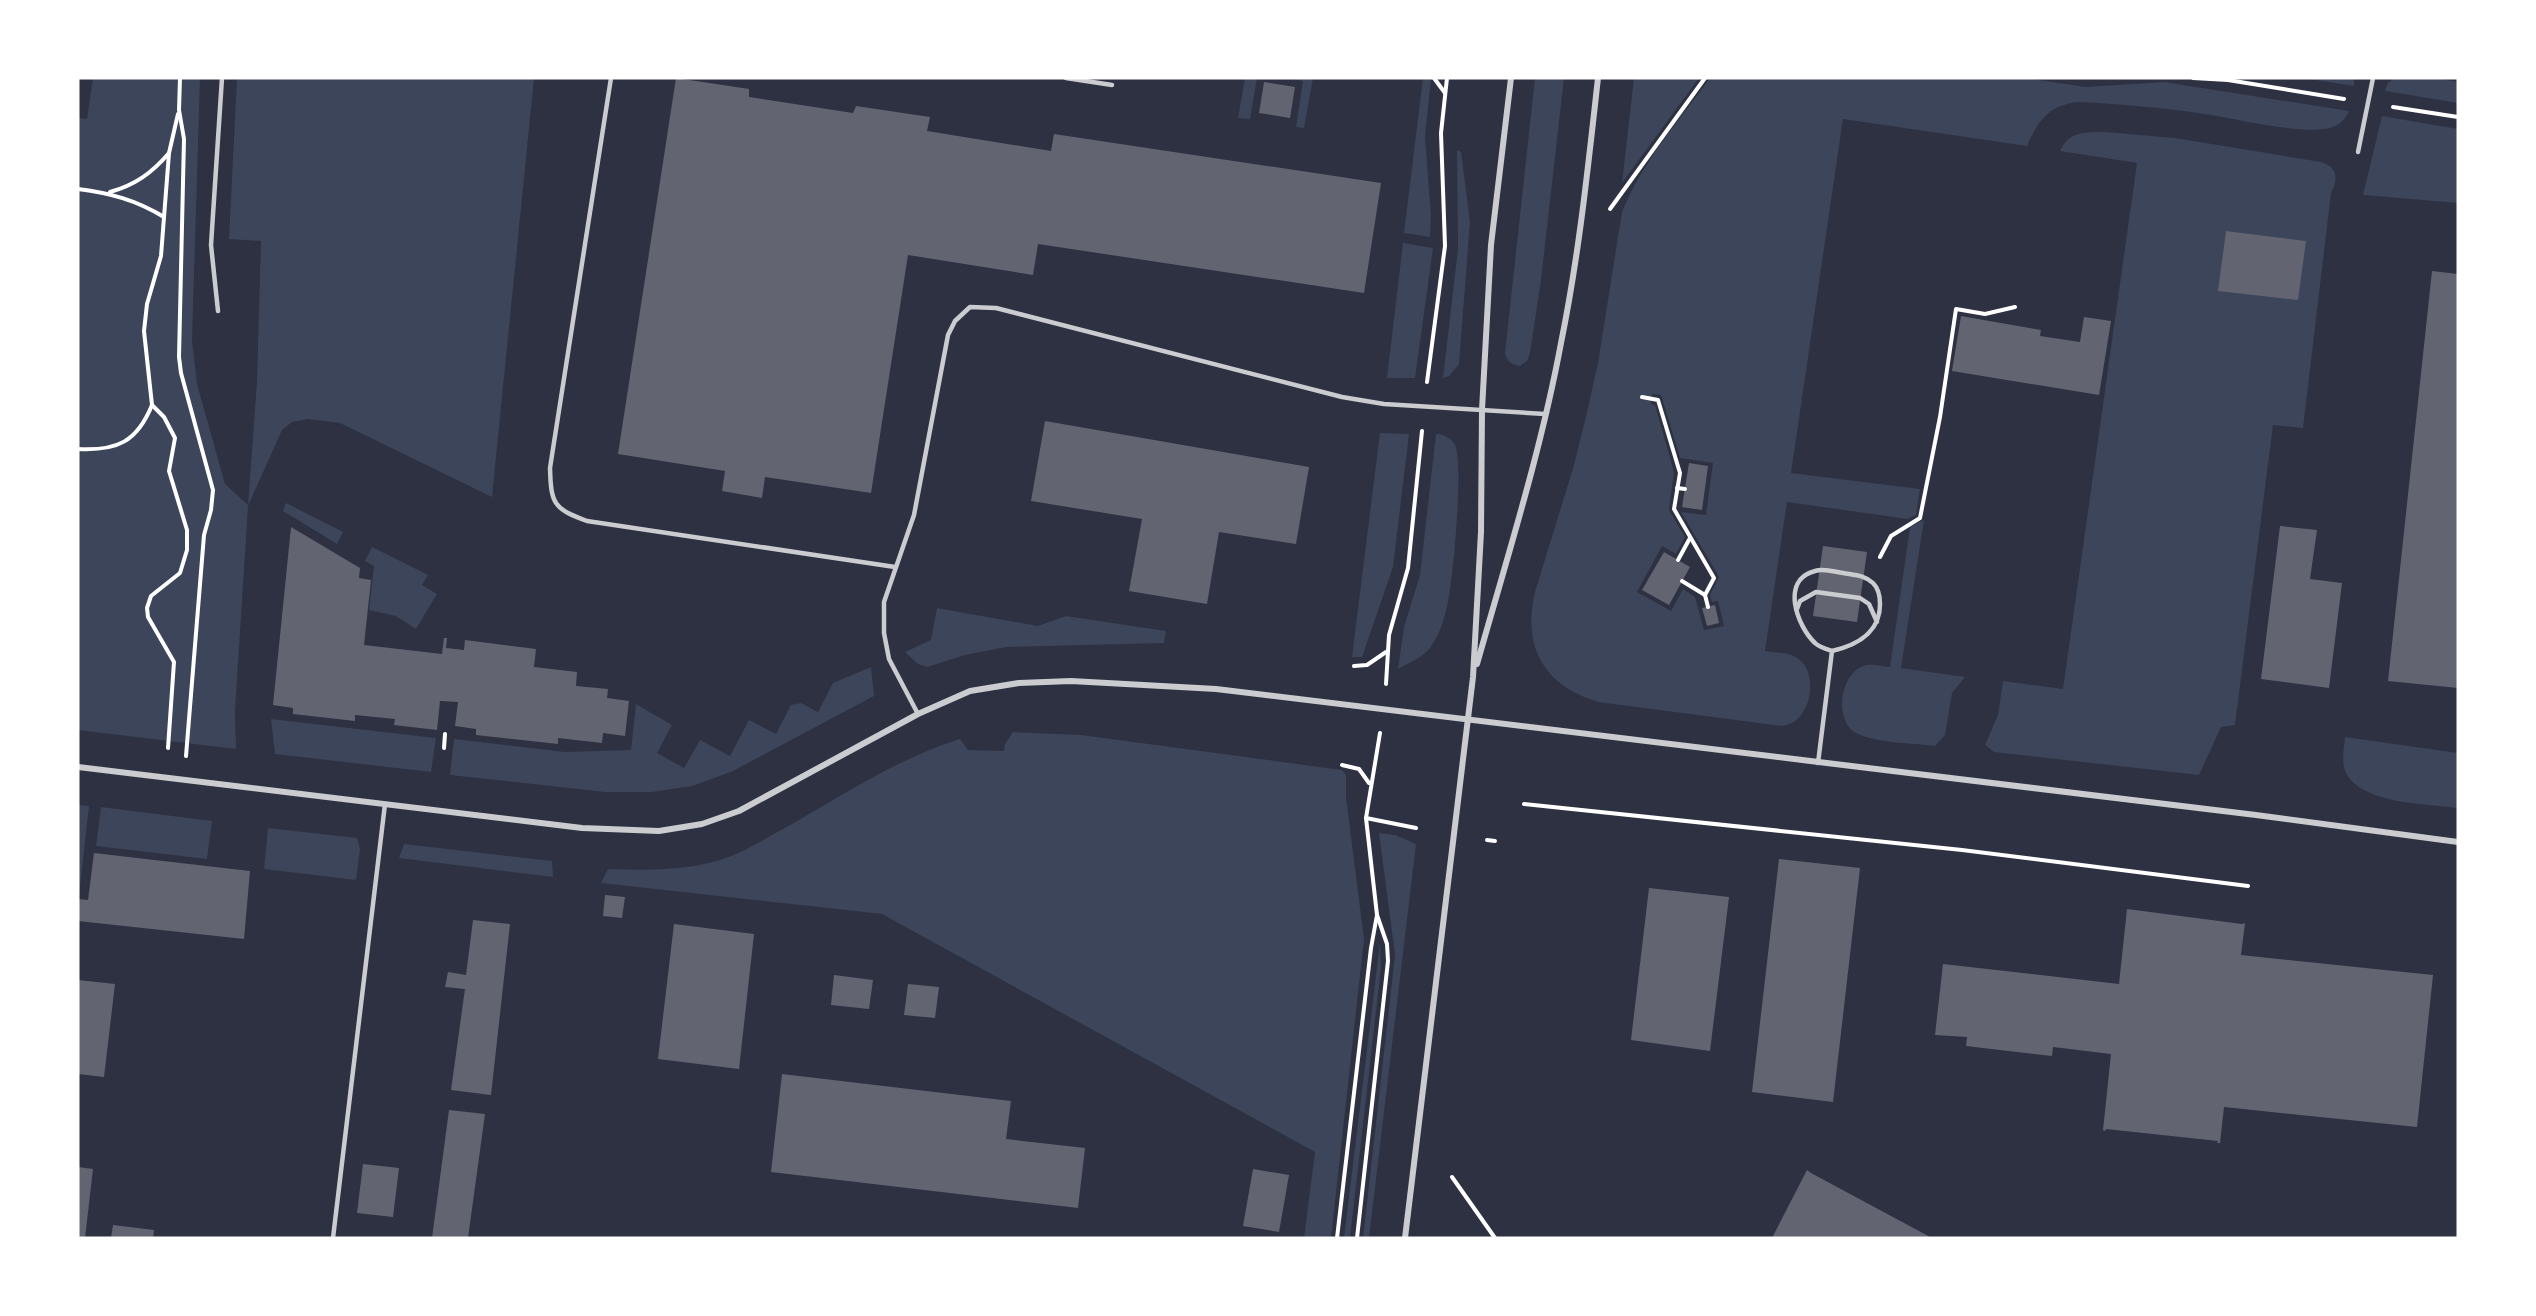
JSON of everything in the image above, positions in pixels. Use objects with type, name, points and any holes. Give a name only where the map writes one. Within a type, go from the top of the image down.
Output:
[{"type":"street","points":[[1405,1238],[1473,676],[1481,532],[1482,410],[1491,245],[1511,78]]},
{"type":"street","points":[[1473,676],[1524,496],[1561,346],[1578,253],[1598,78]]},
{"type":"street","points":[[78,767],[612,831],[659,831],[702,824],[739,811],[918,714],[970,691],[1019,683],[1071,681],[1216,689],[2458,842]]},
{"type":"lane","points":[[218,311],[211,245],[222,78]]},
{"type":"lane","points":[[611,78],[550,468],[550,494],[564,513],[587,521],[895,567]]},
{"type":"lane","points":[[1066,78],[1112,85]]},
{"type":"lane","points":[[2358,152],[2373,78]]},
{"type":"lane","points":[[918,714],[889,659],[884,633],[884,602],[914,515],[948,335],[955,321],[970,307],[996,308],[1342,398],[1384,404],[1545,414]]},
{"type":"lane","points":[[1813,571],[1864,576],[1877,588],[1880,598],[1877,624],[1870,633],[1858,641],[1832,651],[1817,645],[1800,623],[1796,612],[1794,599],[1797,586],[1803,577],[1813,571]]},
{"type":"lane","points":[[1796,612],[1800,601],[1816,592],[1860,598],[1869,604],[1877,624]]},
{"type":"lane","points":[[1818,763],[1832,651]]},
{"type":"lane","points":[[333,1238],[385,804]]},
{"type":"path","points":[[78,449],[106,449],[122,443],[135,435],[144,424],[152,405],[144,317],[161,256],[169,153],[179,110],[180,78]]},
{"type":"path","points":[[1434,78],[1445,93]]},
{"type":"path","points":[[1428,378],[1444,246],[1441,133],[1447,78]]},
{"type":"path","points":[[1620,195],[1705,78]]},
{"type":"path","points":[[2193,78],[2228,80],[2351,100]]},
{"type":"path","points":[[2384,105],[2458,117]]},
{"type":"path","points":[[179,110],[184,139],[179,357],[181,373],[213,490],[211,510],[204,534],[184,780]]},
{"type":"path","points":[[109,193],[130,186],[148,174],[169,153]]},
{"type":"path","points":[[78,189],[109,193],[143,205],[164,217]]},
{"type":"path","points":[[1869,579],[1891,536],[1920,518],[1940,417],[1956,309],[1984,314],[2015,307]]},
{"type":"path","points":[[1642,398],[1658,400],[1680,473],[1674,509],[1714,578],[1705,595],[1708,607]]},
{"type":"path","points":[[152,405],[164,417],[175,438],[169,471],[186,520],[188,539],[185,563],[180,573],[151,596],[147,608],[148,617],[174,662],[168,748]]},
{"type":"path","points":[[1387,673],[1386,652],[1391,622],[1408,568],[1421,434]]},
{"type":"path","points":[[1677,488],[1685,489]]},
{"type":"path","points":[[1678,560],[1691,537]]},
{"type":"path","points":[[1682,581],[1705,595]]},
{"type":"path","points":[[1354,666],[1367,665],[1386,652]]},
{"type":"path","points":[[444,748],[445,734]]},
{"type":"path","points":[[1357,1238],[1387,979],[1387,944],[1377,915],[1366,818],[1370,783],[1376,764]]},
{"type":"path","points":[[1342,765],[1359,769],[1370,783]]},
{"type":"path","points":[[1524,804],[1962,850],[2248,886]]},
{"type":"path","points":[[1366,818],[1416,828]]},
{"type":"path","points":[[1487,840],[1495,841]]},
{"type":"path","points":[[1337,1238],[1371,948],[1377,915]]},
{"type":"path","points":[[1452,1177],[1495,1238]]},
{"type":"shaded area","points":[[93,78],[200,78],[192,340],[197,384],[225,484],[248,505],[257,382],[261,241],[229,239],[237,78],[534,78],[492,497],[340,423],[308,419],[292,422],[282,430],[248,506],[235,711],[236,749],[78,730],[78,118],[87,119]]},
{"type":"shaded area","points":[[1245,78],[1257,78],[1250,119],[1238,118]]},
{"type":"shaded area","points":[[1290,78],[1313,78],[1304,128],[1296,127],[1303,81]]},
{"type":"shaded area","points":[[1423,78],[1431,78],[1425,137],[1431,215],[1430,237],[1404,233]]},
{"type":"shaded area","points":[[1535,78],[1564,78],[1541,280],[1530,353],[1527,361],[1520,366],[1510,362],[1505,353]]},
{"type":"shaded area","points":[[1634,78],[1699,78],[1622,183]]},
{"type":"shaded area","points":[[1710,78],[2025,78],[2086,87],[2164,82],[2349,111],[2336,126],[2312,130],[2284,128],[2178,110],[2078,102],[2059,107],[2046,116],[2040,122],[2027,146],[1843,119],[1791,473],[1920,489],[1916,515],[1908,519],[1787,502],[1765,651],[1797,658],[1808,671],[1810,689],[1809,699],[1801,715],[1792,723],[1782,726],[1598,702],[1579,695],[1564,686],[1541,662],[1532,630],[1535,592],[1574,465],[1598,363],[1622,212],[1650,159]],"holes":[[[1652,394],[1661,395],[1680,458],[1713,463],[1706,515],[1681,512],[1719,577],[1710,595],[1712,602],[1718,601],[1724,626],[1704,630],[1695,597],[1683,589],[1671,611],[1637,592],[1662,546],[1676,554],[1685,537],[1669,510],[1674,472],[1655,405],[1651,404]]]},
{"type":"shaded area","points":[[2303,78],[2354,78],[2354,86]]},
{"type":"shaded area","points":[[2394,78],[2435,78],[2458,82],[2458,103],[2385,91],[2388,83]]},
{"type":"shaded area","points":[[2382,116],[2458,129],[2458,203],[2363,195]]},
{"type":"shaded area","points":[[2105,132],[2175,138],[2321,162],[2333,170],[2336,178],[2331,193],[2303,428],[2273,425],[2235,725],[2221,727],[2199,775],[1994,752],[1985,745],[1998,715],[2003,681],[2063,689],[2137,163],[2060,151],[2073,136]]},
{"type":"shaded area","points":[[1457,150],[1461,152],[1470,222],[1459,364],[1449,376],[1443,378],[1458,249]]},
{"type":"shaded area","points":[[1403,243],[1433,248],[1415,378],[1387,378]]},
{"type":"shaded area","points":[[1380,433],[1409,434],[1393,567],[1362,657],[1352,657]]},
{"type":"shaded area","points":[[1436,434],[1451,440],[1455,445],[1457,456],[1457,522],[1450,589],[1442,625],[1432,645],[1421,656],[1398,669],[1404,627],[1420,575]]},
{"type":"shaded area","points":[[286,503],[343,532],[337,544],[283,511]]},
{"type":"shaded area","points":[[1924,520],[1901,668],[1965,677],[1952,693],[1945,735],[1935,746],[1884,741],[1856,733],[1844,718],[1842,707],[1846,685],[1858,669],[1867,665],[1890,667],[1910,527]]},
{"type":"shaded area","points":[[372,547],[428,575],[422,585],[437,594],[416,629],[396,616],[369,610],[374,566],[365,561]]},
{"type":"shaded area","points":[[937,608],[1038,626],[1066,616],[1166,631],[1164,643],[1006,647],[965,655],[927,667],[918,664],[905,652],[931,640]]},
{"type":"shaded area","points":[[871,667],[874,696],[731,772],[692,786],[652,792],[605,792],[450,775],[454,739],[565,752],[631,750],[636,704],[672,725],[657,753],[684,768],[700,740],[730,756],[749,720],[776,734],[791,705],[801,703],[818,712],[833,683]]},
{"type":"shaded area","points":[[271,719],[436,738],[431,772],[275,754]]},
{"type":"shaded area","points":[[1013,732],[1081,735],[1342,770],[1346,775],[1346,797],[1364,939],[1331,1238],[1304,1238],[1315,1152],[882,914],[601,883],[608,869],[674,868],[724,859],[754,845],[873,777],[916,756],[960,739],[968,750],[1004,751],[1005,744]]},
{"type":"shaded area","points":[[2345,737],[2458,753],[2458,808],[2396,801],[2366,791],[2354,783],[2344,769]]},
{"type":"shaded area","points":[[78,805],[89,806],[79,895],[78,895]]},
{"type":"shaded area","points":[[101,807],[212,821],[207,859],[96,846]]},
{"type":"shaded area","points":[[268,828],[357,838],[360,849],[356,880],[264,869]]},
{"type":"shaded area","points":[[1379,833],[1395,835],[1416,844],[1369,1238],[1363,1238],[1395,955]]},
{"type":"shaded area","points":[[404,844],[552,861],[553,877],[399,858]]},
{"type":"shaded area","points":[[1380,943],[1381,968],[1350,1238],[1344,1238]]},
{"type":"building","points":[[676,78],[749,89],[749,97],[853,113],[856,106],[930,117],[927,131],[1051,151],[1054,134],[1381,183],[1364,293],[1038,244],[1033,275],[908,255],[871,493],[765,477],[762,498],[722,491],[725,471],[618,454]]},
{"type":"building","points":[[1264,82],[1295,87],[1290,118],[1259,113]]},
{"type":"building","points":[[2226,231],[2306,241],[2298,300],[2218,291]]},
{"type":"building","points":[[2432,271],[2458,274],[2458,688],[2388,681]]},
{"type":"building","points":[[1961,316],[2041,330],[2040,336],[2080,342],[2084,317],[2111,321],[2099,395],[1952,371]]},
{"type":"building","points":[[1045,421],[1309,467],[1296,544],[1219,532],[1207,604],[1129,591],[1142,519],[1031,501]]},
{"type":"building","points":[[1689,463],[1708,466],[1702,510],[1682,507]]},
{"type":"building","points":[[2280,526],[2317,530],[2310,579],[2342,583],[2329,688],[2261,679]]},
{"type":"building","points":[[291,527],[360,568],[359,578],[371,580],[364,645],[442,654],[444,638],[447,638],[446,648],[464,650],[465,640],[536,649],[534,667],[577,672],[576,686],[608,689],[607,698],[629,701],[625,736],[603,733],[602,743],[558,738],[558,744],[476,735],[476,729],[455,726],[458,702],[440,701],[437,730],[394,725],[395,719],[355,715],[355,721],[293,714],[293,708],[273,705]]},
{"type":"building","points":[[1823,546],[1867,552],[1857,622],[1813,616]]},
{"type":"building","points":[[1664,552],[1690,567],[1669,605],[1642,590]]},
{"type":"building","points":[[1715,605],[1719,623],[1707,626],[1702,608]]},
{"type":"building","points":[[94,853],[250,871],[244,939],[78,921],[78,899],[88,900]]},
{"type":"building","points":[[1779,859],[1860,868],[1833,1102],[1752,1092]]},
{"type":"building","points":[[1649,888],[1729,897],[1710,1051],[1631,1040]]},
{"type":"building","points":[[605,895],[625,897],[622,918],[603,916]]},
{"type":"building","points":[[2127,909],[2245,923],[2241,955],[2433,975],[2417,1127],[2224,1107],[2220,1143],[2106,1129],[2105,1131],[2103,1130],[2111,1054],[2053,1047],[2052,1056],[1966,1046],[1967,1037],[1935,1035],[1943,964],[2119,984]]},
{"type":"building","points":[[473,920],[510,924],[491,1095],[451,1090],[465,989],[445,987],[448,972],[466,975]]},
{"type":"building","points":[[674,924],[754,934],[739,1069],[658,1059]]},
{"type":"building","points":[[834,975],[873,980],[869,1009],[831,1005]]},
{"type":"building","points":[[78,980],[115,984],[104,1077],[78,1074]]},
{"type":"building","points":[[908,984],[939,987],[935,1018],[904,1015]]},
{"type":"building","points":[[782,1074],[1011,1101],[1006,1139],[1085,1148],[1078,1208],[771,1172]]},
{"type":"building","points":[[449,1110],[485,1114],[468,1238],[432,1238]]},
{"type":"building","points":[[363,1164],[399,1168],[393,1217],[357,1213]]},
{"type":"building","points":[[78,1167],[93,1169],[85,1238],[78,1238]]},
{"type":"building","points":[[1253,1169],[1289,1175],[1279,1232],[1243,1226]]},
{"type":"building","points":[[1807,1170],[1811,1173],[1932,1238],[1772,1238]]},
{"type":"building","points":[[113,1225],[154,1230],[153,1238],[111,1238]]}]
